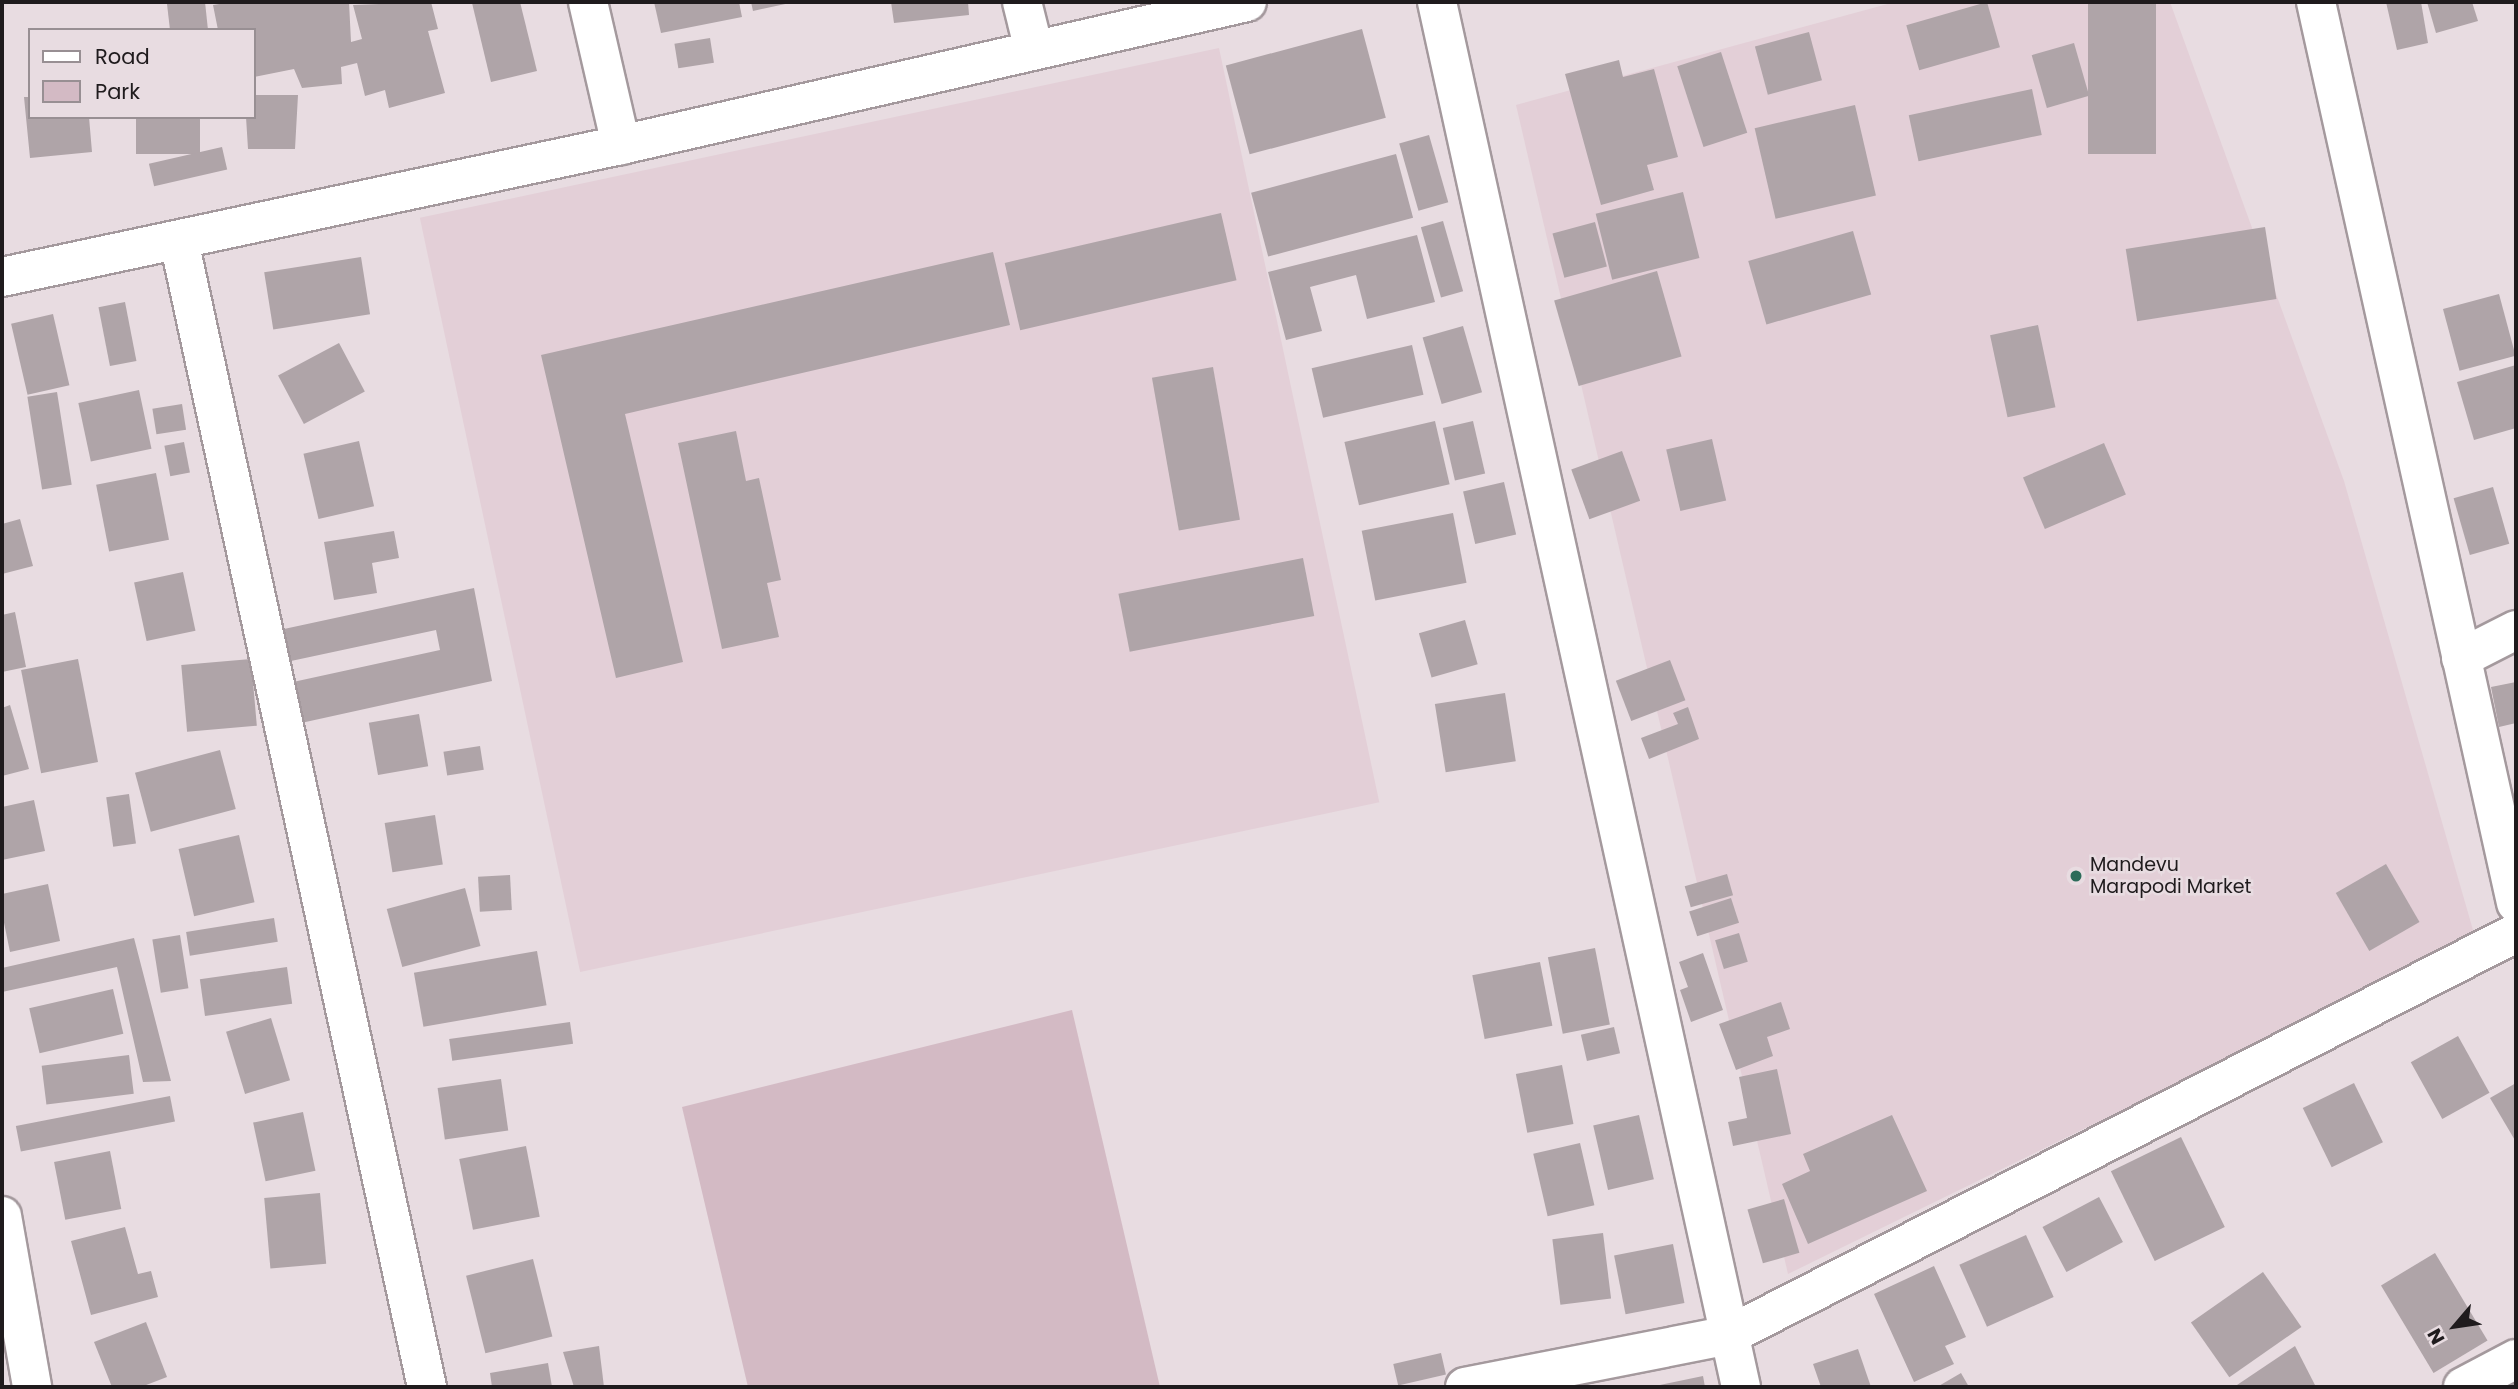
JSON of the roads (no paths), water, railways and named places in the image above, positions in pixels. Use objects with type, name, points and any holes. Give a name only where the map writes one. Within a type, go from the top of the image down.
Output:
[{"type":"street","points":[[588,2],[621,145]]},
{"type":"street","points":[[1022,2],[1034,50]]},
{"type":"street","points":[[2,277],[621,145],[1247,2]]},
{"type":"street","points":[[1437,2],[1741,1387]]},
{"type":"street","points":[[2316,2],[2516,903]]},
{"type":"street","points":[[179,241],[427,1387]]},
{"type":"street","points":[[2461,658],[2516,630]]},
{"type":"street","points":[[1465,1387],[1729,1335],[2516,933]]},
{"type":"street","points":[[2,1216],[13,1346],[32,1387]]},
{"type":"street","points":[[2463,1387],[2516,1359]]},
{"type":"place","name":"Mandevu Marapodi Market","points":[[2076,876]]}]
